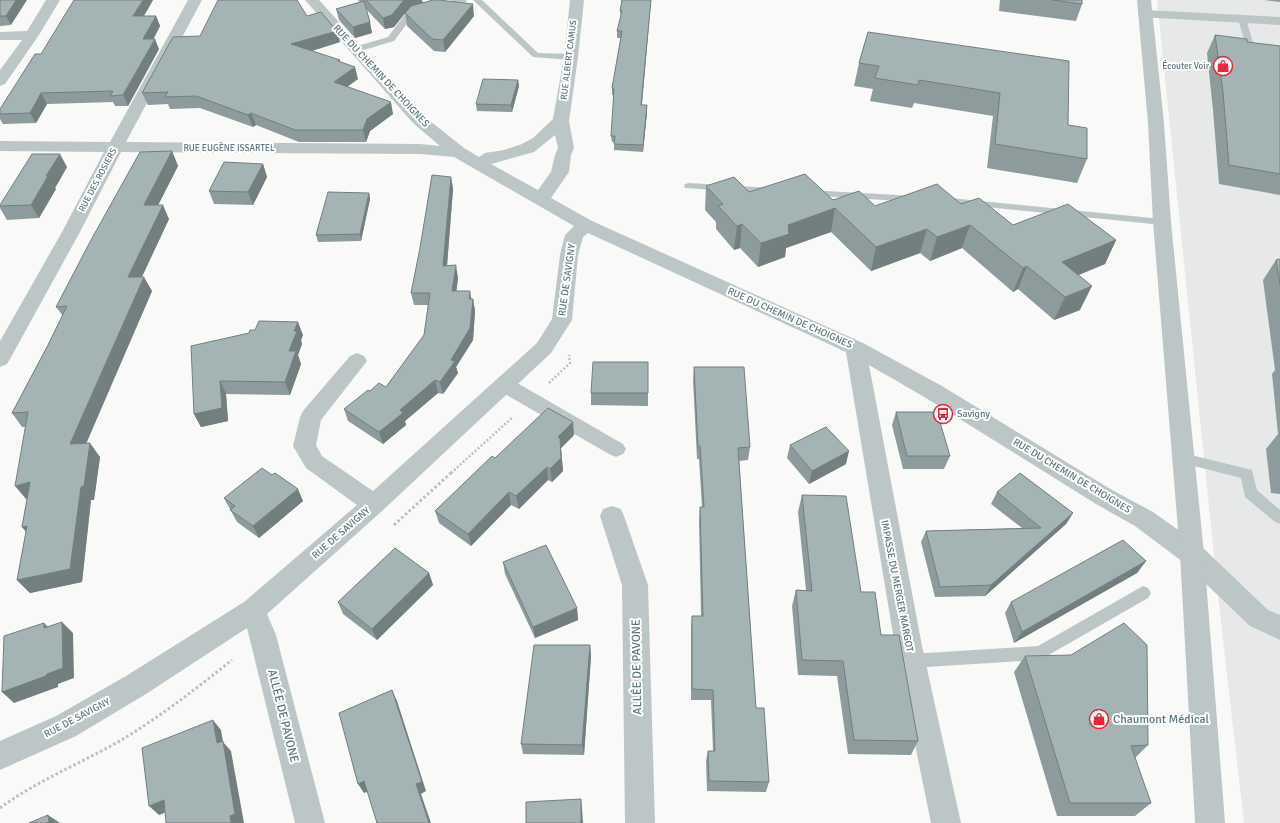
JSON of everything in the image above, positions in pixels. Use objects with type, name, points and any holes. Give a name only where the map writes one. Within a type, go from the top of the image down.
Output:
[{"type":"street","points":[[0,81],[32,35],[53,0]]},
{"type":"street","name":"RUE DES ROSIERS","points":[[0,359],[71,232],[195,0]]},
{"type":"street","name":"RUE DU CHEMIN DE CHOIGNES","points":[[312,0],[420,120],[458,152],[586,225],[856,348],[934,392],[1104,497],[1144,519],[1192,554],[1258,618],[1280,628]]},
{"type":"street","name":"RUE ALBERT CAMUS","points":[[541,199],[560,172],[562,155],[566,148],[561,120],[571,58],[577,0]]},
{"type":"street","points":[[1210,823],[1192,554],[1162,222],[1156,123],[1144,7],[1242,19],[1280,21]]},
{"type":"street","points":[[0,36],[32,35]]},
{"type":"street","points":[[479,164],[491,157],[506,155],[528,148],[539,141],[561,120]]},
{"type":"street","name":"RUE EUGÈNE ISSARTEL","points":[[0,146],[420,149],[458,152]]},
{"type":"street","points":[[528,148],[549,149],[562,155]]},
{"type":"street","name":"RUE DE SAVIGNY","points":[[0,756],[66,726],[136,685],[253,610],[374,504],[506,385],[544,348],[562,320],[569,256],[574,235],[586,225]]},
{"type":"street","name":"IMPASSE DU MERGER MARGOT","points":[[856,348],[886,537],[932,764],[946,823]]},
{"type":"street","points":[[357,361],[311,417],[304,446],[314,462],[374,504]]},
{"type":"street","points":[[506,385],[616,449]]},
{"type":"street","name":"ALLÉE DE PAVONE","points":[[612,516],[635,585],[640,823]]},
{"type":"street","name":"ALLÉE DE PAVONE","points":[[253,610],[263,635],[310,823]]},
{"type":"lane","points":[[356,49],[391,40],[410,14],[463,0]]},
{"type":"lane","points":[[477,0],[536,55],[571,58]]},
{"type":"lane","points":[[1242,19],[1251,50]]},
{"type":"lane","points":[[689,186],[783,191]]},
{"type":"lane","points":[[799,192],[928,200],[1162,222]]},
{"type":"lane","points":[[1183,458],[1247,474],[1250,493],[1280,518]]},
{"type":"lane","points":[[911,661],[1040,653],[1143,593]]},
{"type":"path","points":[[397,522],[532,400],[570,363],[568,351]]},
{"type":"shaded area","points":[[1157,0],[1280,0],[1280,823],[1244,823],[1219,604]]},
{"type":"building","points":[[0,0],[16,0],[6,16],[0,16]]},
{"type":"building","points":[[74,0],[143,0],[133,16],[156,16],[143,39],[155,39],[123,95],[110,96],[113,91],[41,93],[30,113],[0,114],[0,109],[35,54],[41,54]]},
{"type":"building","points":[[218,0],[297,0],[307,16],[321,12],[337,31],[291,44],[340,60],[338,61],[355,67],[334,82],[391,102],[367,119],[363,130],[295,130],[251,113],[248,115],[196,96],[165,97],[168,92],[142,93],[173,37],[200,36]]},
{"type":"building","points":[[366,0],[404,0],[392,15],[383,18]]},
{"type":"building","points":[[433,0],[473,4],[443,40],[432,39],[405,13],[411,6]]},
{"type":"building","points":[[622,0],[651,0],[641,105],[647,105],[643,145],[614,144],[615,136],[611,136],[614,89],[612,88],[622,31],[617,31],[622,11],[620,11]]},
{"type":"building","points":[[1052,0],[1082,0],[1082,4]]},
{"type":"building","points":[[364,1],[370,22],[353,27],[336,9]]},
{"type":"building","points":[[868,32],[1069,61],[1068,125],[1087,128],[1087,159],[995,144],[1000,93],[919,80],[918,85],[875,78],[879,66],[859,63]]},
{"type":"building","points":[[1215,35],[1247,39],[1247,42],[1280,46],[1280,174],[1229,165],[1223,92]]},
{"type":"building","points":[[483,79],[518,80],[511,105],[476,104]]},
{"type":"building","points":[[172,151],[144,205],[163,205],[128,277],[144,277],[70,444],[90,443],[84,486],[81,487],[70,569],[17,580],[27,526],[22,527],[30,482],[15,486],[28,412],[12,413],[67,306],[56,307],[140,152]]},
{"type":"building","points":[[32,154],[60,154],[46,176],[48,176],[31,205],[0,206],[0,205]]},
{"type":"building","points":[[224,162],[263,164],[248,192],[209,191]]},
{"type":"building","points":[[805,174],[833,200],[859,191],[875,206],[937,184],[961,204],[979,198],[1013,225],[1068,204],[1116,240],[1062,262],[1092,286],[1065,297],[1027,266],[1023,268],[970,225],[937,237],[927,229],[876,247],[835,208],[788,225],[789,234],[761,243],[742,224],[737,226],[718,206],[723,204],[706,186],[734,177],[749,192]]},
{"type":"building","points":[[432,175],[451,177],[443,266],[456,265],[452,291],[470,291],[469,299],[473,299],[470,328],[451,360],[455,361],[440,382],[435,380],[400,410],[403,413],[379,432],[344,409],[379,383],[386,387],[424,335],[430,293],[411,293]]},
{"type":"building","points":[[328,192],[369,193],[360,234],[316,235]]},
{"type":"building","points":[[1280,259],[1280,284],[1276,260]]},
{"type":"building","points":[[259,321],[298,322],[294,331],[297,331],[289,351],[296,351],[285,382],[220,381],[222,408],[194,414],[191,346],[249,333],[250,330],[255,330]]},
{"type":"building","points":[[593,362],[648,362],[648,393],[591,393]]},
{"type":"building","points":[[694,367],[744,367],[750,447],[738,448],[756,708],[764,708],[769,782],[709,781],[708,751],[715,751],[713,690],[692,689],[692,616],[703,616],[700,507],[704,507],[700,446],[698,446]]},
{"type":"building","points":[[548,408],[573,422],[558,437],[560,438],[561,458],[550,469],[547,467],[516,496],[509,492],[468,534],[435,511],[492,456],[495,458]]},
{"type":"building","points":[[896,412],[937,412],[950,456],[907,456]]},
{"type":"building","points":[[826,427],[849,451],[812,471],[790,445]]},
{"type":"building","points":[[262,468],[272,475],[275,473],[298,489],[253,526],[230,510],[235,506],[224,498]]},
{"type":"building","points":[[1020,473],[1073,513],[991,585],[940,587],[926,531],[1041,528],[997,492]]},
{"type":"building","points":[[802,495],[846,496],[861,592],[875,592],[881,635],[899,635],[918,741],[854,740],[843,661],[802,660],[796,590],[812,591]]},
{"type":"building","points":[[1123,540],[1146,561],[1022,632],[1011,602]]},
{"type":"building","points":[[546,545],[577,608],[533,627],[503,562]]},
{"type":"building","points":[[395,548],[429,573],[372,629],[338,602]]},
{"type":"building","points":[[62,622],[63,668],[47,674],[46,676],[2,692],[4,636],[44,623],[44,628]]},
{"type":"building","points":[[1124,623],[1147,645],[1148,745],[1131,746],[1151,803],[1070,803],[1025,656],[1071,655]]},
{"type":"building","points":[[534,645],[590,645],[582,745],[521,744]]},
{"type":"building","points":[[392,690],[422,782],[416,784],[429,823],[377,823],[364,781],[358,784],[339,713]]},
{"type":"building","points":[[213,720],[217,743],[223,741],[235,814],[230,816],[231,823],[166,823],[164,800],[149,806],[142,748]]},
{"type":"building","points":[[581,799],[581,823],[526,823],[526,802]]},
{"type":"building","points":[[48,815],[49,823],[29,823]]},
{"type":"place","name":"Écouter Voir","points":[[1223,66]]},
{"type":"place","name":"Savigny","points":[[943,414]]},
{"type":"place","name":"Chaumont Médical","points":[[1099,719]]}]
